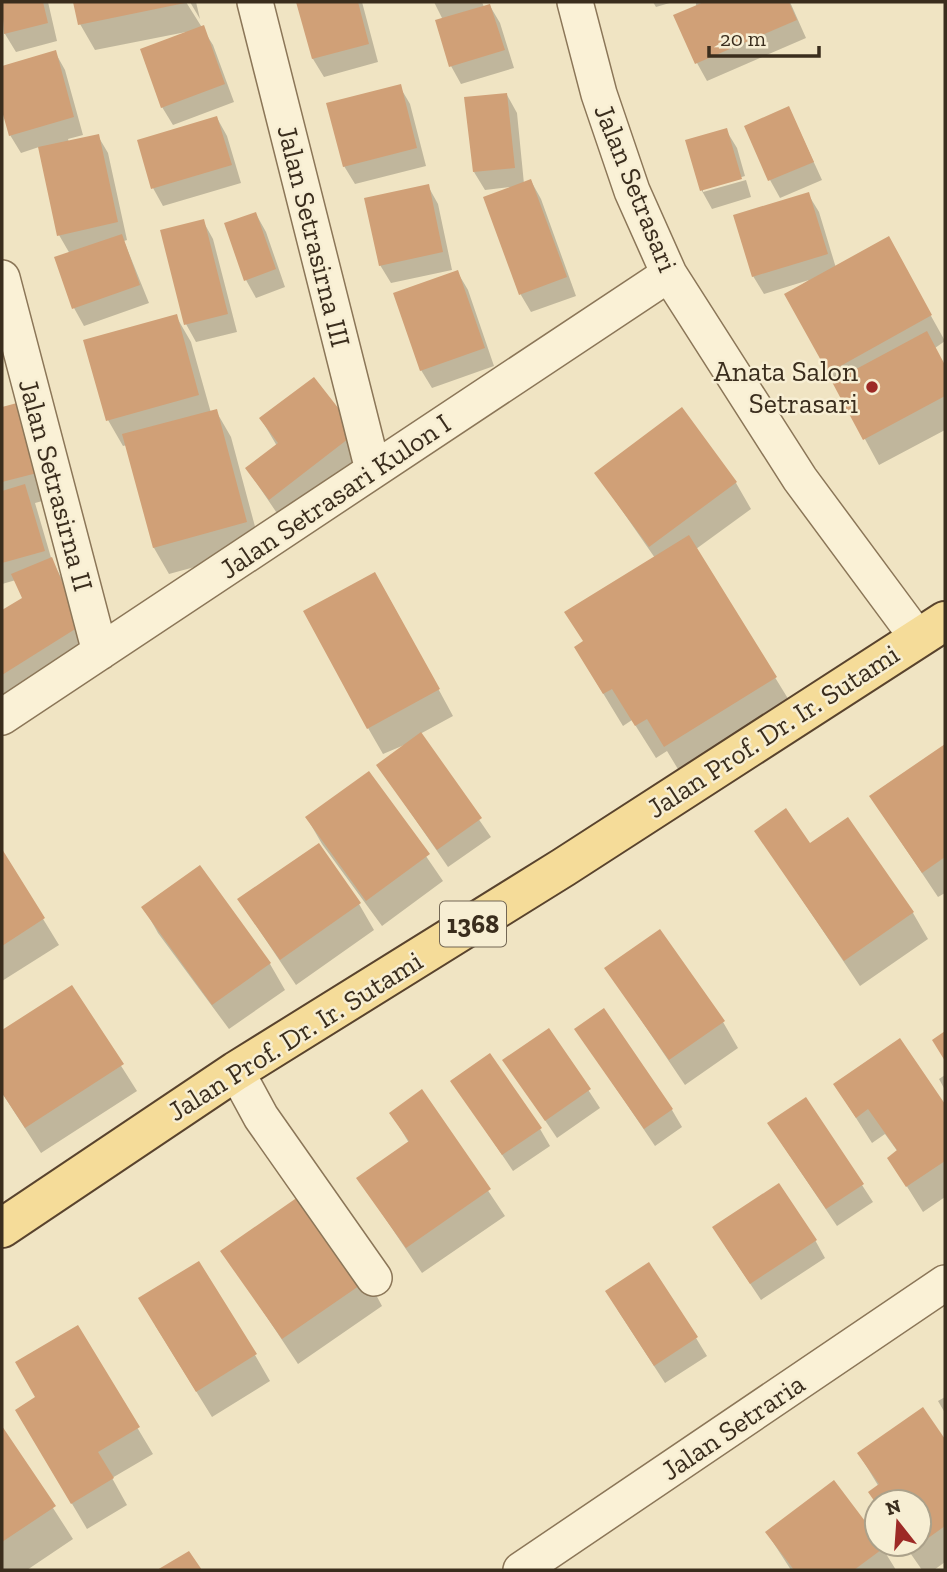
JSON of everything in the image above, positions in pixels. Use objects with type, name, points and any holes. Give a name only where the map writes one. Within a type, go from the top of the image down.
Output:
[{"type":"main road","name":"Jalan Prof. Dr. Ir. Sutami","points":[[2,1228],[236,1071],[564,867],[931,629]]},
{"type":"street","name":"Jalan Setrasirna III","points":[[255,2],[373,470]]},
{"type":"street","name":"Jalan Setrasari","points":[[575,2],[599,94],[632,191],[669,274],[800,479],[931,629]]},
{"type":"street","name":"Jalan Setrasari Kulon I","points":[[2,718],[669,274]]},
{"type":"street","name":"Jalan Setrasirna II","points":[[2,278],[100,652]]},
{"type":"street","points":[[236,1071],[261,1116],[374,1278]]},
{"type":"street","name":"Jalan Setraria","points":[[522,1570],[945,1283]]},
{"type":"building","points":[[2,2],[43,2],[48,23],[4,34]]},
{"type":"building","points":[[73,2],[185,2],[185,3],[78,25]]},
{"type":"building","points":[[296,2],[358,2],[369,44],[312,59]]},
{"type":"building","points":[[704,2],[789,2],[797,20],[695,64],[673,15]]},
{"type":"building","points":[[490,4],[505,50],[449,67],[435,20]]},
{"type":"building","points":[[204,25],[225,84],[161,108],[140,49]]},
{"type":"building","points":[[56,50],[74,117],[9,136],[2,111],[2,66]]},
{"type":"building","points":[[401,84],[417,148],[343,167],[326,103]]},
{"type":"building","points":[[507,93],[515,168],[473,172],[464,97]]},
{"type":"building","points":[[789,106],[814,162],[768,181],[744,126]]},
{"type":"building","points":[[217,116],[232,165],[151,189],[137,140]]},
{"type":"building","points":[[727,128],[742,179],[700,191],[685,140]]},
{"type":"building","points":[[99,134],[118,222],[57,236],[38,147]]},
{"type":"building","points":[[531,179],[567,277],[519,295],[483,197]]},
{"type":"building","points":[[429,184],[443,252],[379,266],[364,198]]},
{"type":"building","points":[[809,192],[828,254],[752,277],[733,215]]},
{"type":"building","points":[[256,212],[276,269],[244,281],[224,223]]},
{"type":"building","points":[[204,219],[228,314],[184,325],[160,230]]},
{"type":"building","points":[[122,234],[140,285],[72,309],[54,257]]},
{"type":"building","points":[[889,236],[932,315],[828,373],[784,294]]},
{"type":"building","points":[[458,270],[485,348],[420,371],[393,293]]},
{"type":"building","points":[[177,314],[199,395],[106,421],[83,340]]},
{"type":"building","points":[[927,331],[945,365],[945,396],[863,440],[832,382]]},
{"type":"building","points":[[314,377],[357,432],[269,500],[245,468],[278,443],[259,418]]},
{"type":"building","points":[[17,403],[37,473],[2,482],[2,407]]},
{"type":"building","points":[[682,407],[737,482],[649,547],[594,473]]},
{"type":"building","points":[[217,409],[247,522],[153,548],[122,434]]},
{"type":"building","points":[[25,484],[45,551],[2,563],[2,491]]},
{"type":"building","points":[[689,535],[777,677],[664,747],[647,719],[635,726],[612,689],[603,694],[574,647],[583,641],[564,612]]},
{"type":"building","points":[[52,557],[80,626],[2,675],[2,610],[22,598],[11,574]]},
{"type":"building","points":[[375,572],[440,689],[367,729],[303,611]]},
{"type":"building","points":[[421,732],[482,818],[437,850],[376,765]]},
{"type":"building","points":[[945,744],[945,857],[922,873],[869,796]]},
{"type":"building","points":[[369,771],[430,854],[366,901],[305,817]]},
{"type":"building","points":[[786,808],[810,843],[848,817],[914,912],[844,961],[754,831]]},
{"type":"building","points":[[319,843],[361,903],[280,960],[237,899]]},
{"type":"building","points":[[2,849],[45,918],[2,946]]},
{"type":"building","points":[[200,865],[271,963],[212,1005],[141,907]]},
{"type":"building","points":[[660,929],[725,1021],[669,1060],[604,968]]},
{"type":"building","points":[[72,985],[124,1064],[25,1128],[2,1093],[2,1030]]},
{"type":"building","points":[[604,1008],[673,1109],[644,1129],[574,1029]]},
{"type":"building","points":[[549,1028],[591,1089],[545,1121],[502,1060]]},
{"type":"building","points":[[945,1031],[945,1061],[932,1040]]},
{"type":"building","points":[[900,1038],[945,1104],[945,1161],[906,1187],[887,1158],[897,1150],[868,1109],[856,1118],[833,1084]]},
{"type":"building","points":[[490,1053],[542,1128],[502,1155],[450,1081]]},
{"type":"building","points":[[422,1089],[491,1189],[406,1248],[356,1178],[409,1141],[389,1113]]},
{"type":"building","points":[[806,1097],[864,1184],[826,1209],[767,1123]]},
{"type":"building","points":[[779,1183],[817,1240],[750,1284],[712,1227]]},
{"type":"building","points":[[308,1190],[369,1279],[282,1339],[220,1251]]},
{"type":"building","points":[[199,1261],[257,1354],[196,1392],[138,1298]]},
{"type":"building","points":[[649,1262],[698,1337],[654,1366],[605,1291]]},
{"type":"building","points":[[78,1325],[140,1427],[98,1452],[114,1478],[71,1504],[15,1410],[35,1397],[15,1362]]},
{"type":"building","points":[[923,1407],[945,1439],[945,1526],[933,1535],[933,1488],[874,1488],[879,1484],[857,1453]]},
{"type":"building","points":[[2,1426],[56,1506],[2,1542]]},
{"type":"building","points":[[834,1480],[863,1518],[863,1558],[870,1558],[854,1570],[794,1570],[765,1532]]},
{"type":"building","points":[[189,1551],[202,1570],[157,1570]]},
{"type":"place","name":"Anata Salon Setrasari","points":[[872,387]]}]
